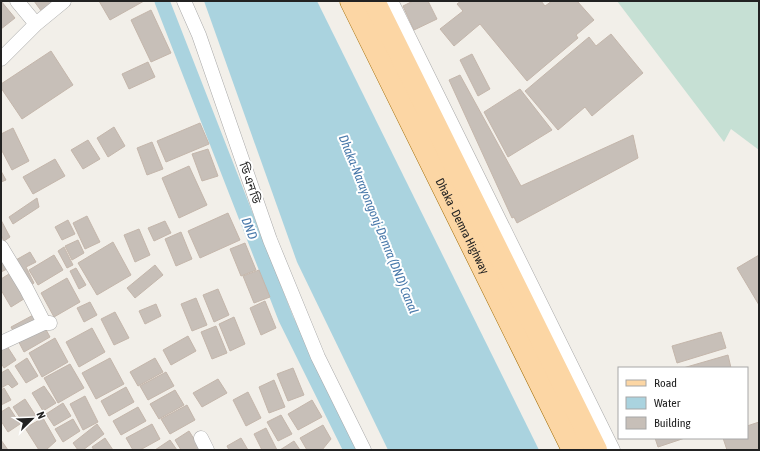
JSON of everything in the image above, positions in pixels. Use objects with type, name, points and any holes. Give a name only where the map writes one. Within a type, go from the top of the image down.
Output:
[{"type":"main road","name":"Dhaka - Demra Highway","points":[[351,1],[573,450]]},
{"type":"main road","name":"Dhaka - Demra Highway","points":[[374,1],[596,450]]},
{"type":"street","points":[[17,1],[36,24]]},
{"type":"street","points":[[1,59],[36,24],[64,1]]},
{"type":"street","name":"ডি এন ডি","points":[[184,1],[198,35],[270,240],[318,356],[364,450]]},
{"type":"street","points":[[391,1],[613,450]]},
{"type":"street","points":[[1,248],[47,323],[1,343]]},
{"type":"green space","points":[[617,1],[759,1],[759,150],[731,129],[724,142]]},
{"type":"water","name":"Dhaka-Narayongonj-Demra (DND) Canal","points":[[204,1],[317,1],[539,450],[388,450],[297,262]]},
{"type":"building","points":[[1,1],[15,18],[1,29]]},
{"type":"building","points":[[34,1],[57,1],[42,12]]},
{"type":"building","points":[[99,1],[144,1],[110,20]]},
{"type":"building","points":[[413,1],[428,1],[437,19],[414,30],[403,6]]},
{"type":"building","points":[[461,1],[541,1],[545,6],[552,1],[577,1],[594,20],[576,35],[578,38],[527,81],[480,24],[454,46],[440,29],[463,11],[457,4]]},
{"type":"building","points":[[151,10],[171,53],[151,62],[131,20]]},
{"type":"building","points":[[611,34],[643,73],[592,116],[585,107],[558,130],[525,91],[589,37],[596,46]]},
{"type":"building","points":[[51,51],[73,85],[22,119],[1,88],[1,84]]},
{"type":"building","points":[[472,54],[490,89],[478,96],[460,60]]},
{"type":"building","points":[[148,62],[155,77],[129,89],[122,74]]},
{"type":"building","points":[[460,75],[521,186],[633,135],[638,158],[517,223],[514,217],[512,218],[449,80]]},
{"type":"building","points":[[520,89],[552,130],[508,157],[484,112]]},
{"type":"building","points":[[200,123],[209,144],[166,162],[157,141]]},
{"type":"building","points":[[114,127],[125,146],[108,157],[97,138]]},
{"type":"building","points":[[13,128],[29,161],[12,170],[1,149],[1,134]]},
{"type":"building","points":[[88,140],[100,159],[83,169],[71,150]]},
{"type":"building","points":[[152,142],[163,169],[147,175],[137,148]]},
{"type":"building","points":[[208,149],[218,176],[202,181],[192,154]]},
{"type":"building","points":[[55,159],[65,176],[33,194],[23,177]]},
{"type":"building","points":[[189,166],[207,205],[179,218],[162,178]]},
{"type":"building","points":[[1,171],[6,180],[1,182]]},
{"type":"building","points":[[37,198],[39,207],[13,224],[9,217]]},
{"type":"building","points":[[228,213],[240,240],[200,258],[188,231]]},
{"type":"building","points":[[87,216],[100,242],[85,249],[73,223]]},
{"type":"building","points":[[1,220],[10,237],[4,241],[1,235]]},
{"type":"building","points":[[68,220],[75,234],[62,240],[55,227]]},
{"type":"building","points":[[165,221],[171,233],[154,241],[148,228]]},
{"type":"building","points":[[139,229],[150,255],[135,262],[124,235]]},
{"type":"building","points":[[181,232],[192,259],[176,266],[165,239]]},
{"type":"building","points":[[78,240],[84,253],[72,260],[65,246]]},
{"type":"building","points":[[113,242],[131,275],[97,295],[78,263]]},
{"type":"building","points":[[245,243],[256,270],[241,276],[230,249]]},
{"type":"building","points":[[64,247],[73,265],[67,268],[58,251]]},
{"type":"building","points":[[1,251],[9,268],[1,272]]},
{"type":"building","points":[[30,252],[36,262],[26,267],[34,283],[28,287],[14,261]]},
{"type":"building","points":[[54,255],[63,270],[38,285],[29,270]]},
{"type":"building","points":[[759,255],[759,305],[737,268]]},
{"type":"building","points":[[155,265],[163,275],[135,298],[127,288]]},
{"type":"building","points":[[76,268],[86,285],[79,289],[70,271]]},
{"type":"building","points":[[259,270],[270,297],[254,303],[243,276]]},
{"type":"building","points":[[12,272],[27,297],[11,307],[1,290],[1,279]]},
{"type":"building","points":[[67,278],[80,302],[54,317],[41,293]]},
{"type":"building","points":[[218,289],[229,315],[214,322],[203,295]]},
{"type":"building","points":[[196,298],[207,325],[192,331],[181,304]]},
{"type":"building","points":[[265,301],[276,328],[261,335],[250,308]]},
{"type":"building","points":[[90,302],[97,315],[84,322],[77,308]]},
{"type":"building","points":[[156,304],[161,316],[145,324],[139,311]]},
{"type":"building","points":[[115,312],[129,338],[114,345],[101,319]]},
{"type":"building","points":[[37,313],[50,337],[24,352],[11,327]]},
{"type":"building","points":[[234,317],[245,344],[230,351],[219,324]]},
{"type":"building","points":[[216,326],[227,353],[212,359],[201,332]]},
{"type":"building","points":[[92,328],[105,352],[79,367],[66,342]]},
{"type":"building","points":[[721,332],[726,348],[677,363],[672,346]]},
{"type":"building","points":[[188,336],[196,351],[171,365],[163,350]]},
{"type":"building","points":[[55,338],[68,362],[42,377],[29,353]]},
{"type":"building","points":[[5,343],[16,360],[4,368],[1,363],[1,346]]},
{"type":"building","points":[[728,355],[731,367],[686,367]]},
{"type":"building","points":[[27,358],[38,376],[26,383],[15,366]]},
{"type":"building","points":[[110,358],[124,384],[96,399],[82,373]]},
{"type":"building","points":[[155,358],[163,372],[138,386],[130,372]]},
{"type":"building","points":[[70,364],[84,388],[58,403],[44,378]]},
{"type":"building","points":[[293,368],[304,395],[288,401],[277,374]]},
{"type":"building","points":[[8,369],[18,384],[12,388],[8,384],[1,388],[1,373]]},
{"type":"building","points":[[166,372],[174,386],[148,400],[140,386]]},
{"type":"building","points":[[218,379],[227,393],[202,407],[193,393]]},
{"type":"building","points":[[274,380],[285,407],[269,413],[259,387]]},
{"type":"building","points":[[44,386],[56,403],[43,411],[32,393]]},
{"type":"building","points":[[126,387],[134,402],[109,416],[101,401]]},
{"type":"building","points":[[4,388],[11,400],[1,405],[1,390]]},
{"type":"building","points":[[175,390],[184,405],[159,419],[150,404]]},
{"type":"building","points":[[248,392],[261,418],[246,426],[233,400]]},
{"type":"building","points":[[85,396],[98,422],[83,430],[70,404]]},
{"type":"building","points":[[25,399],[36,416],[24,424],[13,407]]},
{"type":"building","points":[[312,400],[322,417],[298,430],[288,414]]},
{"type":"building","points":[[63,403],[71,416],[54,426],[46,414]]},
{"type":"building","points":[[187,405],[195,420],[170,434],[161,419]]},
{"type":"building","points":[[9,407],[20,424],[8,432],[1,421],[1,412]]},
{"type":"building","points":[[138,407],[146,421],[121,435],[113,421]]},
{"type":"building","points":[[281,415],[292,434],[278,441],[267,422]]},
{"type":"building","points":[[43,418],[56,441],[46,450],[39,450],[25,428]]},
{"type":"building","points":[[73,419],[80,431],[63,442],[55,429]]},
{"type":"building","points":[[759,422],[759,450],[727,450],[723,439],[748,439],[748,426]]},
{"type":"building","points":[[97,424],[104,434],[83,450],[78,450],[73,443]]},
{"type":"building","points":[[152,424],[160,439],[140,450],[133,450],[126,438]]},
{"type":"building","points":[[323,425],[331,439],[322,450],[307,450],[300,438]]},
{"type":"building","points":[[266,428],[277,450],[262,450],[254,434]]},
{"type":"building","points":[[189,431],[201,450],[181,450],[175,440]]},
{"type":"building","points":[[105,438],[113,450],[94,450],[92,447]]},
{"type":"building","points":[[241,438],[248,450],[229,450],[227,446]]},
{"type":"building","points":[[655,439],[682,439],[658,447]]},
{"type":"building","points":[[1,440],[8,450],[1,450]]},
{"type":"building","points":[[170,440],[177,450],[155,450]]},
{"type":"building","points":[[294,441],[300,450],[280,450]]},
{"type":"waterway","name":"DND","points":[[162,1],[286,319],[351,450]]}]
